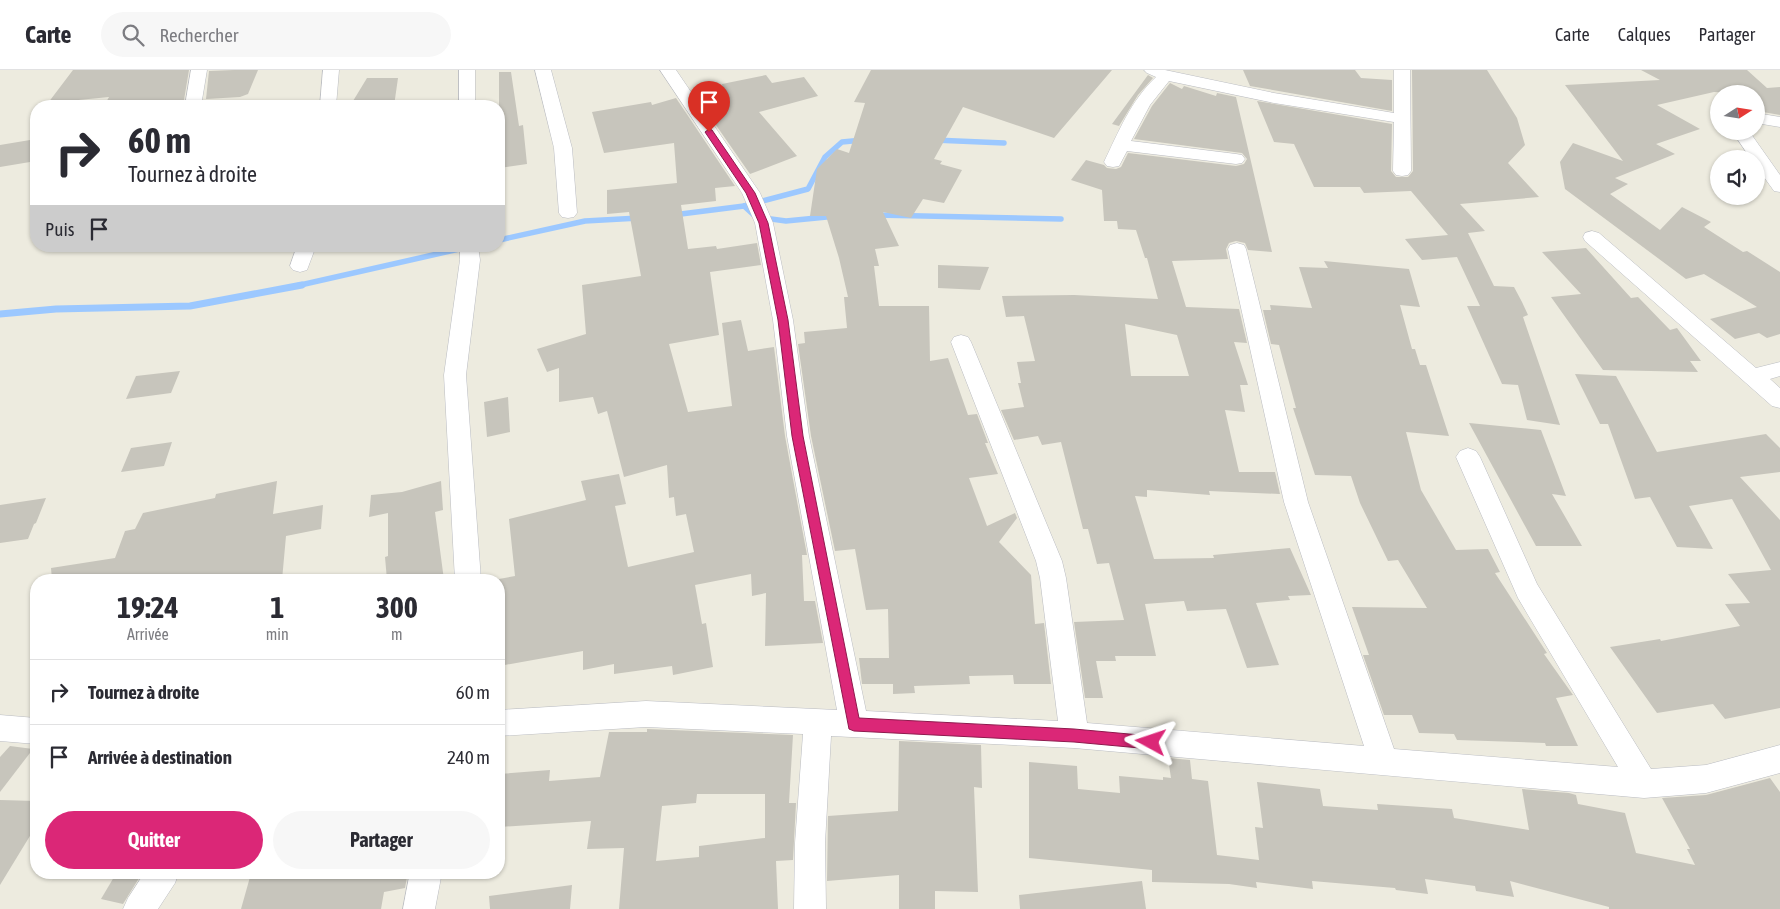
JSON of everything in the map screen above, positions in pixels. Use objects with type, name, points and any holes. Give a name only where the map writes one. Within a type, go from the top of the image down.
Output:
[{"type":"street","points":[[194,100],[199,70]]},
{"type":"street","points":[[328,100],[331,70]]},
{"type":"street","points":[[467,70],[468,100]]},
{"type":"street","points":[[544,70],[565,160],[568,213]]},
{"type":"street","points":[[668,70],[751,193],[764,223],[783,320],[798,436],[854,724]]},
{"type":"street","points":[[1402,70],[1402,171]]},
{"type":"street","points":[[1113,162],[1137,112],[1157,83],[1159,73],[1274,98],[1403,119]]},
{"type":"street","points":[[1765,120],[1780,122]]},
{"type":"street","points":[[1746,140],[1780,187]]},
{"type":"street","points":[[1121,146],[1236,159]]},
{"type":"street","points":[[1592,237],[1780,400]]},
{"type":"street","points":[[1237,249],[1296,502],[1384,762]]},
{"type":"street","points":[[300,266],[305,252]]},
{"type":"street","points":[[468,574],[455,375],[470,253]]},
{"type":"street","points":[[961,342],[1049,561],[1053,578],[1074,735]]},
{"type":"street","points":[[1753,376],[1780,370]]},
{"type":"street","points":[[1468,457],[1527,590],[1644,784]]},
{"type":"street","points":[[505,724],[646,714],[1074,735],[1644,784],[1706,779],[1780,759]]},
{"type":"street","points":[[810,909],[810,843],[818,722]]},
{"type":"street","points":[[0,728],[30,730]]},
{"type":"street","points":[[139,909],[159,879]]},
{"type":"street","points":[[419,909],[425,879]]},
{"type":"building","points":[[73,70],[189,70],[184,100],[107,100],[109,97],[50,100]]},
{"type":"building","points":[[258,70],[248,94],[240,97],[206,99],[209,71]]},
{"type":"building","points":[[871,70],[1112,70],[1054,138],[963,107],[934,159],[942,161],[940,164],[962,170],[944,203],[923,199],[911,218],[883,212],[899,246],[875,249],[879,266],[874,266],[879,306],[929,306],[930,361],[948,358],[968,415],[977,414],[988,443],[985,443],[998,474],[969,478],[987,526],[1015,513],[1017,518],[999,542],[1031,575],[1035,624],[1044,623],[1051,684],[1014,684],[1013,675],[969,676],[970,684],[914,686],[915,693],[893,694],[893,684],[862,684],[859,658],[889,658],[888,609],[866,610],[855,549],[835,551],[811,436],[798,344],[805,343],[804,332],[847,328],[844,297],[848,297],[839,258],[826,216],[810,216],[817,169],[837,149],[849,153],[865,103],[854,102]]},
{"type":"building","points":[[1243,70],[1355,70],[1361,78],[1392,80],[1392,111],[1250,86]]},
{"type":"building","points":[[1412,70],[1487,70],[1517,118],[1525,145],[1508,163],[1539,197],[1460,204],[1485,231],[1468,233],[1494,286],[1514,287],[1528,315],[1523,317],[1560,425],[1527,420],[1518,385],[1502,384],[1467,306],[1480,306],[1457,257],[1422,260],[1405,239],[1448,235],[1411,191],[1364,193],[1360,187],[1314,187],[1294,144],[1274,142],[1257,101],[1392,124],[1391,171],[1396,177],[1408,177],[1413,171]]},
{"type":"building","points":[[1641,70],[1747,70],[1764,85],[1710,85],[1710,93],[1657,105],[1700,129],[1656,144],[1675,154],[1615,178],[1628,184],[1610,194],[1660,230],[1682,207],[1711,222],[1704,227],[1743,252],[1747,251],[1780,272],[1780,334],[1767,338],[1759,333],[1735,339],[1710,319],[1757,307],[1704,274],[1686,279],[1565,189],[1560,162],[1573,143],[1623,161],[1565,85],[1660,80]]},
{"type":"building","points":[[499,72],[511,72],[519,126],[523,125],[527,164],[505,167],[505,100],[499,100]]},
{"type":"building","points":[[766,75],[772,83],[804,77],[818,96],[759,112],[797,156],[750,174],[695,95],[723,90],[722,84]]},
{"type":"building","points":[[1148,75],[1153,78],[1138,95],[1119,126],[1112,124]]},
{"type":"building","points":[[367,78],[398,78],[395,100],[354,100]]},
{"type":"building","points":[[1170,83],[1182,89],[1184,86],[1216,96],[1217,93],[1236,97],[1272,252],[1248,250],[1245,243],[1236,241],[1229,243],[1226,249],[1228,259],[1172,261],[1186,307],[1239,309],[1247,343],[1234,342],[1248,385],[1240,385],[1245,412],[1225,410],[1239,472],[1275,472],[1280,494],[1209,491],[1210,495],[1147,490],[1147,497],[1135,496],[1154,559],[1214,558],[1213,555],[1290,548],[1311,595],[1288,596],[1290,600],[1256,603],[1279,665],[1247,668],[1226,609],[1187,611],[1184,601],[1145,604],[1156,656],[1115,656],[1116,661],[1096,661],[1103,698],[1085,698],[1074,622],[1124,620],[1109,563],[1097,564],[1088,529],[1083,529],[1061,442],[1042,445],[1038,436],[1014,440],[1001,410],[1024,407],[1018,383],[1021,383],[1017,362],[1035,361],[1024,316],[1006,317],[1002,296],[1074,295],[1158,299],[1147,258],[1145,258],[1136,230],[1118,229],[1117,221],[1104,221],[1102,190],[1071,180],[1086,160],[1104,165],[1107,168],[1116,169],[1121,167],[1128,153],[1236,166],[1244,164],[1247,159],[1242,153],[1134,139],[1152,106]],"holes":[[[1125,324],[1177,335],[1189,376],[1131,376]]]},
{"type":"building","points":[[1765,86],[1767,88],[1780,87],[1780,115],[1765,112]]},
{"type":"building","points":[[676,98],[735,186],[715,188],[716,201],[681,205],[688,249],[716,246],[717,249],[757,243],[761,265],[710,272],[719,335],[669,344],[688,412],[732,406],[722,323],[741,320],[748,351],[774,347],[785,436],[807,555],[802,555],[804,601],[815,601],[823,643],[765,646],[766,593],[752,596],[751,574],[695,585],[702,624],[706,623],[713,667],[673,675],[672,666],[614,674],[614,664],[583,670],[583,651],[505,665],[505,578],[515,576],[509,519],[586,500],[581,481],[619,474],[626,504],[615,506],[628,567],[694,552],[686,514],[676,516],[674,497],[669,498],[667,465],[624,477],[607,411],[598,414],[593,397],[559,402],[559,368],[547,372],[537,349],[586,334],[582,285],[641,276],[629,212],[607,214],[607,190],[677,183],[674,143],[604,153],[592,112],[651,102],[652,105]]},
{"type":"building","points":[[30,140],[30,162],[0,167],[0,145]]},
{"type":"building","points":[[1586,248],[1631,298],[1638,297],[1670,330],[1677,328],[1701,361],[1690,361],[1698,372],[1603,370],[1551,297],[1581,294],[1542,252]]},
{"type":"building","points":[[1324,261],[1409,269],[1420,307],[1400,305],[1412,349],[1415,349],[1420,365],[1426,365],[1449,436],[1406,432],[1421,490],[1456,550],[1488,549],[1500,572],[1495,573],[1547,653],[1544,654],[1573,695],[1556,698],[1578,746],[1546,746],[1545,743],[1457,740],[1454,734],[1419,733],[1412,715],[1384,715],[1363,655],[1369,655],[1352,607],[1427,608],[1398,560],[1388,561],[1360,503],[1351,476],[1315,475],[1293,408],[1296,408],[1279,345],[1271,344],[1263,310],[1271,310],[1270,305],[1312,308],[1299,267],[1328,268]]},
{"type":"building","points":[[938,265],[989,267],[980,290],[938,288]]},
{"type":"building","points":[[180,371],[171,393],[126,399],[136,376]]},
{"type":"building","points":[[1575,374],[1616,376],[1657,452],[1766,434],[1780,448],[1780,472],[1740,477],[1780,520],[1780,708],[1725,719],[1713,704],[1657,713],[1610,647],[1660,639],[1661,641],[1740,626],[1725,604],[1750,603],[1728,574],[1771,570],[1732,499],[1689,506],[1713,549],[1677,547],[1650,497],[1635,499],[1608,424],[1600,424]]},
{"type":"building","points":[[508,397],[510,432],[487,437],[484,402]]},
{"type":"building","points":[[1469,423],[1541,430],[1566,496],[1552,494],[1582,546],[1536,546]]},
{"type":"building","points":[[172,442],[164,466],[121,472],[131,448]]},
{"type":"building","points":[[277,481],[273,514],[323,505],[321,529],[286,536],[283,574],[52,574],[51,568],[115,558],[125,531],[135,529],[143,513],[215,498],[216,494]]},
{"type":"building","points":[[441,481],[443,510],[435,512],[443,574],[386,574],[385,557],[388,556],[388,513],[369,517],[371,495],[402,492]]},
{"type":"building","points":[[46,498],[28,539],[0,543],[0,505]]},
{"type":"building","points":[[647,729],[793,735],[789,803],[796,803],[793,860],[776,861],[778,909],[619,909],[624,848],[587,849],[591,821],[505,827],[505,774],[550,770],[549,781],[600,777],[609,732],[647,732]],"holes":[[[697,794],[765,794],[765,838],[699,846],[699,857],[656,861],[662,806],[696,803]]]},
{"type":"building","points":[[899,741],[981,745],[982,788],[974,787],[978,892],[935,891],[935,909],[899,909],[899,875],[827,881],[828,816],[898,811]]},
{"type":"building","points":[[10,746],[30,749],[30,753],[0,792],[0,757]]},
{"type":"building","points":[[1168,758],[1190,760],[1192,779],[1208,781],[1217,855],[1259,860],[1255,827],[1263,828],[1257,782],[1320,789],[1323,806],[1378,810],[1377,804],[1452,809],[1454,818],[1529,830],[1522,789],[1569,793],[1576,795],[1578,804],[1625,813],[1636,853],[1695,865],[1687,849],[1690,849],[1662,798],[1706,795],[1770,778],[1780,792],[1780,909],[1609,909],[1609,907],[1510,881],[1514,897],[1476,891],[1475,886],[1425,879],[1428,894],[1396,890],[1395,888],[1312,881],[1313,889],[1256,882],[1257,888],[1229,884],[1152,882],[1152,870],[1029,858],[1029,762],[1077,766],[1078,789],[1120,793],[1119,776],[1163,780],[1163,777],[1171,778]]},
{"type":"building","points":[[0,800],[30,801],[30,836],[0,885]]},
{"type":"building","points":[[113,879],[139,879],[123,904],[101,899]]},
{"type":"building","points":[[249,879],[407,879],[405,888],[384,892],[381,909],[241,909]]},
{"type":"building","points":[[1142,881],[1146,909],[1020,909],[1019,895]]},
{"type":"building","points":[[572,885],[570,909],[490,909],[489,896]]},
{"type":"waterway","points":[[744,206],[808,189],[825,157],[842,142],[863,140]]},
{"type":"waterway","points":[[934,140],[1004,143]]},
{"type":"waterway","points":[[673,215],[744,206]]},
{"type":"waterway","points":[[744,206],[756,217],[786,221],[837,216]]},
{"type":"waterway","points":[[876,215],[1061,219]]},
{"type":"waterway","points":[[505,239],[585,221],[639,218]]},
{"type":"waterway","points":[[296,286],[446,252]]},
{"type":"waterway","points":[[0,314],[56,309],[190,306],[302,285]]},
{"type":"route","points":[[709,132],[751,193],[764,223],[783,320],[798,436],[854,724],[1074,735],[1151,742]]}]
